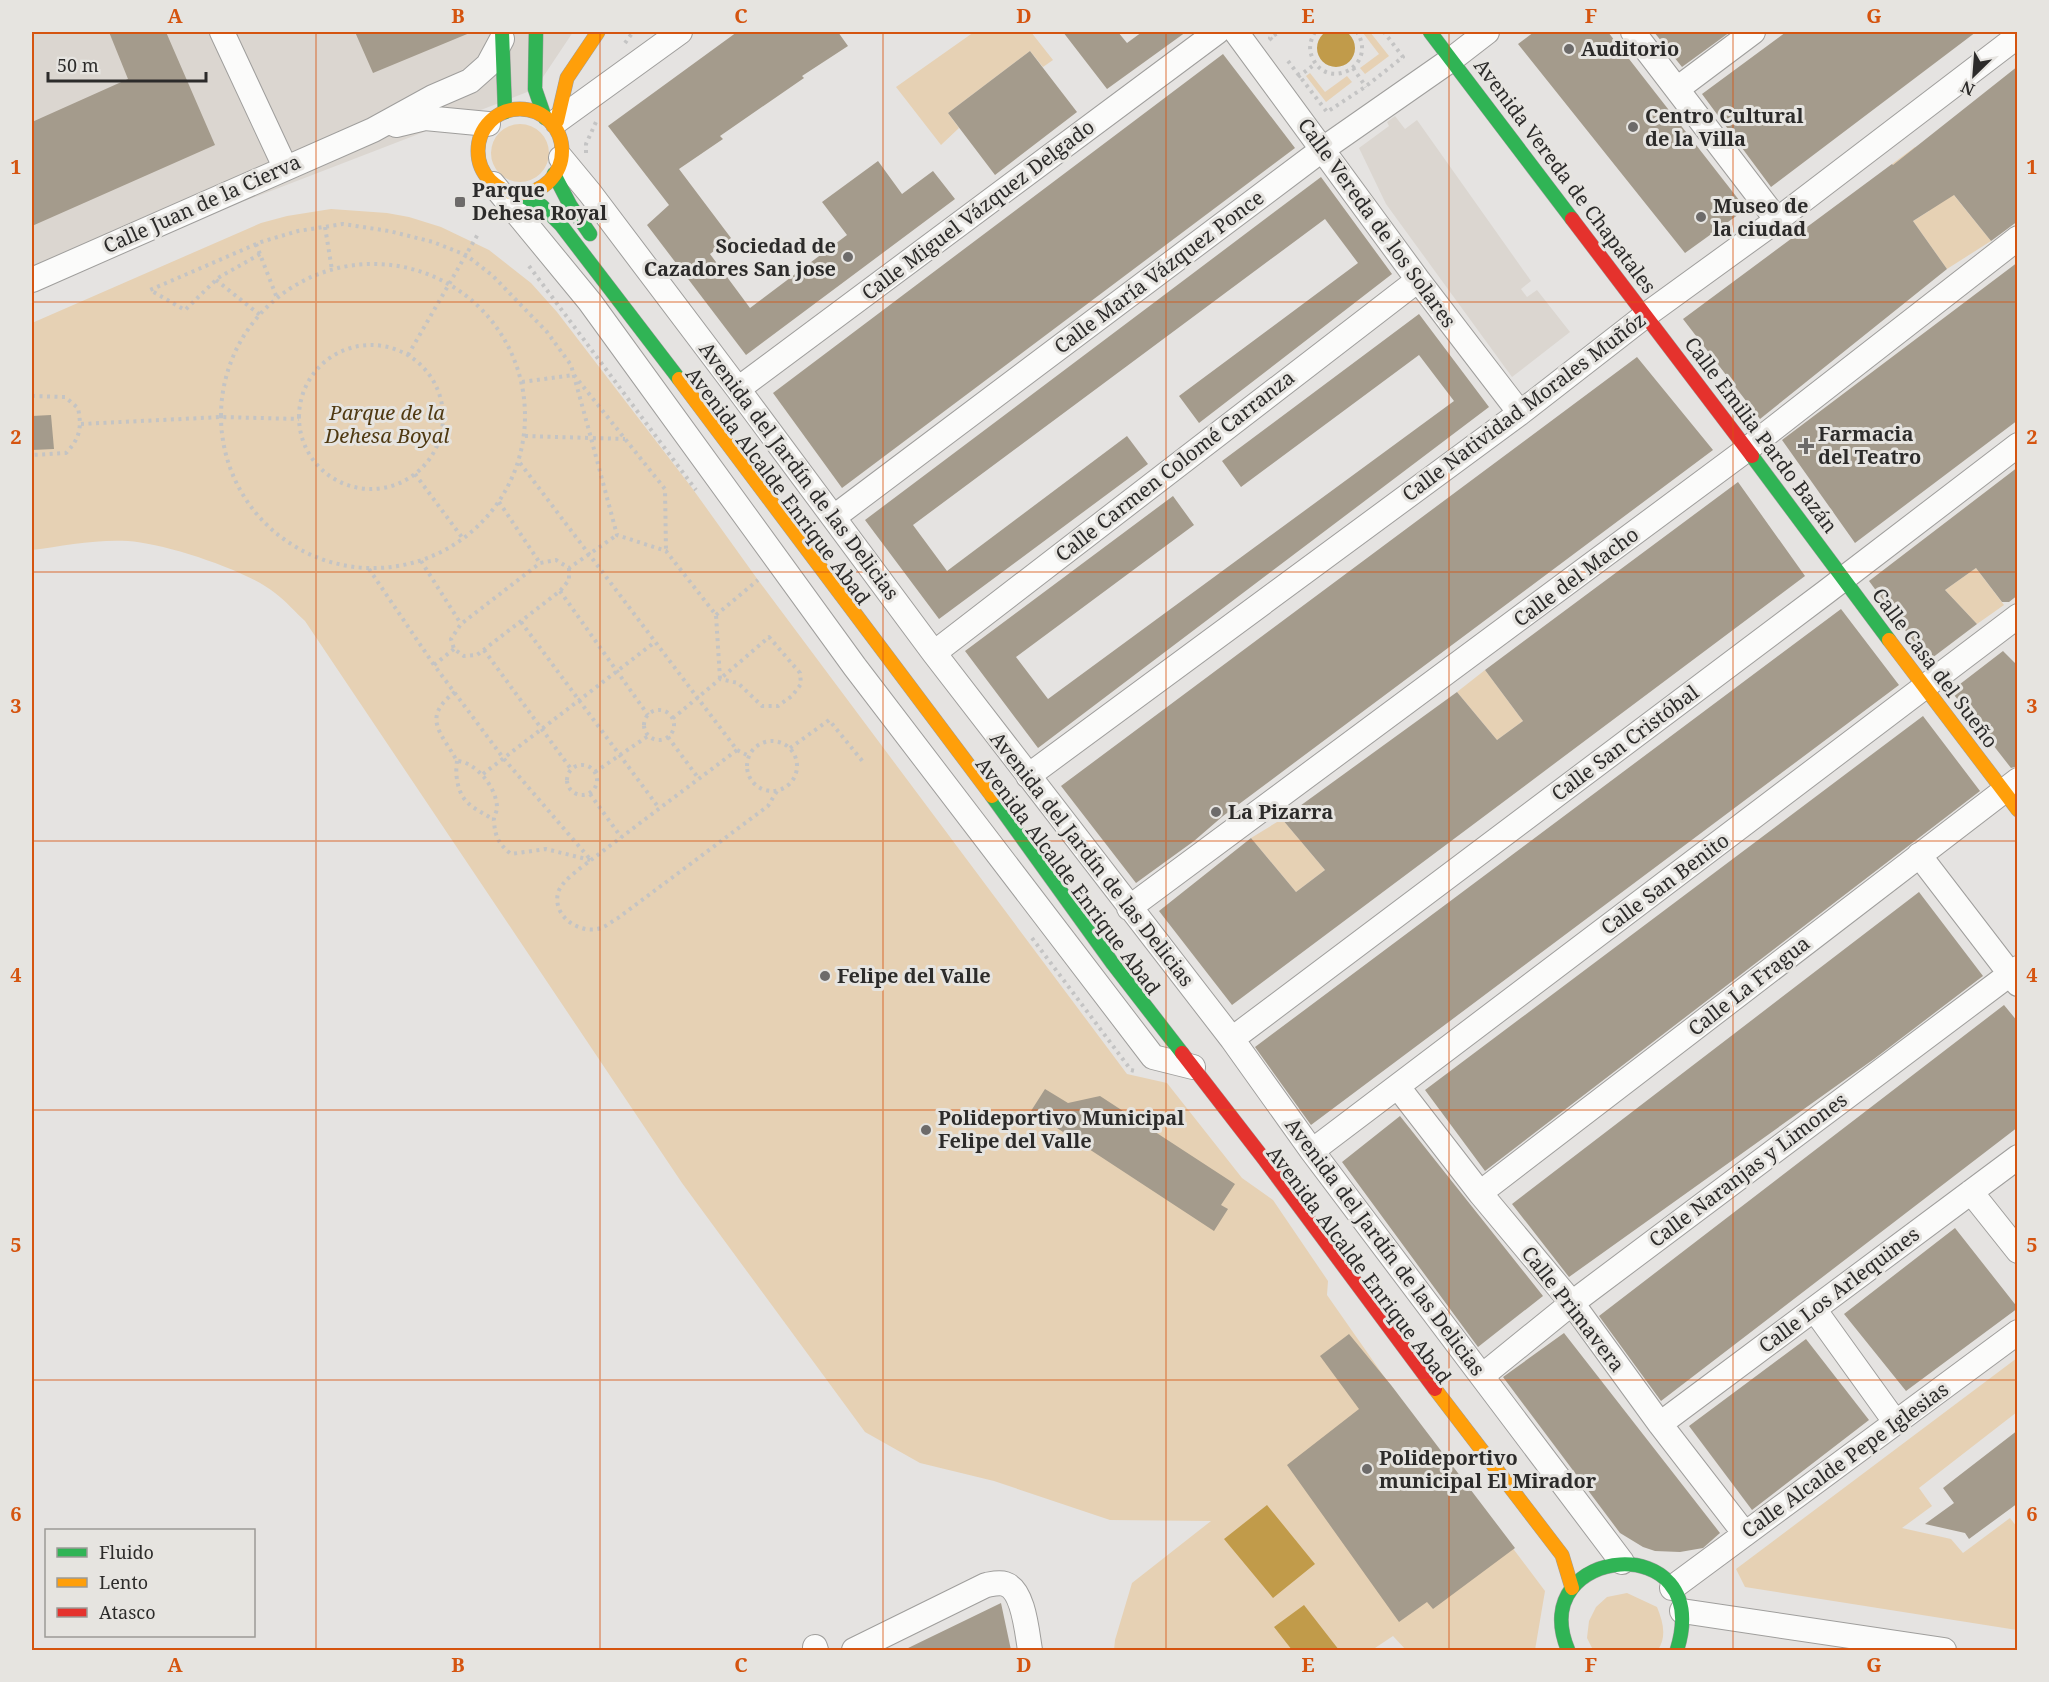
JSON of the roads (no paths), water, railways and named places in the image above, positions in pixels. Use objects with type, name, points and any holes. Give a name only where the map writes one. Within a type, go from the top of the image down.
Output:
[{"type":"main road","points":[[536,32],[535,90],[559,136],[561,147],[558,166],[570,205],[597,244]]},
{"type":"main road","points":[[552,122],[567,78],[598,32]]},
{"type":"main road","name":"Avenida Vereda de Chapatales","points":[[1430,32],[1646,315]]},
{"type":"main road","points":[[502,35],[496,118],[479,142],[479,162],[484,174],[494,184],[518,193],[542,187],[558,166]]},
{"type":"main road","points":[[496,118],[519,109],[533,111],[552,122]]},
{"type":"main road","name":"Avenida Alcalde Enrique Abad","points":[[518,193],[542,206],[561,225],[608,285],[981,780],[1113,964],[1264,1159],[1384,1324],[1562,1555],[1572,1588]]},
{"type":"main road","name":"Calle Emilia Pardo Bazán","points":[[1646,315],[1827,555],[1842,579]]},
{"type":"main road","name":"Calle Casa del Sueño","points":[[1842,579],[1925,686],[2010,785],[2018,810]]},
{"type":"main road","name":"Avenida Alcalde Enrique Abad","points":[[981,758],[1008,795]]},
{"type":"main road","name":"Avenida Alcalde Enrique Abad","points":[[1225,1087],[1569,1548],[1584,1561]]},
{"type":"main road","points":[[1568,1650],[1563,1639],[1561,1621],[1564,1604],[1572,1588],[1581,1578],[1584,1561],[1641,1565],[1658,1574],[1672,1588],[1682,1611],[1683,1631],[1677,1650]]},
{"type":"street","points":[[222,32],[285,167]]},
{"type":"street","points":[[552,122],[680,32]]},
{"type":"street","name":"Calle Miguel Vázquez Delgado","points":[[738,388],[1217,32]]},
{"type":"street","name":"Calle Vereda de los Solares","points":[[1236,32],[1418,280],[1520,413]]},
{"type":"street","name":"Calle María Vázquez Ponce","points":[[834,517],[1323,149],[1487,32]]},
{"type":"street","points":[[1633,32],[1777,220]]},
{"type":"street","points":[[1677,89],[1753,32]]},
{"type":"street","points":[[373,130],[433,97],[470,81],[488,65],[502,35]]},
{"type":"street","name":"Calle Natividad Morales Muñóz","points":[[1028,776],[1520,413],[1646,315],[1777,220],[2018,36]]},
{"type":"street","points":[[373,130],[426,118],[496,118]]},
{"type":"street","name":"Calle Juan de la Cierva","points":[[32,280],[373,130]]},
{"type":"street","name":"Avenida del Jardín de las Delicias","points":[[558,166],[590,193],[738,388],[933,653],[1232,1039],[1312,1151],[1622,1562]]},
{"type":"street","name":"Avenida Alcalde Enrique Abad","points":[[494,184],[590,302],[855,667],[1153,1057],[1192,1066]]},
{"type":"street","name":"Calle del Macho","points":[[1129,908],[1746,450],[2018,238]]},
{"type":"street","name":"Calle Carmen Colomé Carranza","points":[[933,653],[1418,280]]},
{"type":"street","name":"Calle San Cristóbal","points":[[1232,1039],[2018,445]]},
{"type":"street","name":"Calle San Benito","points":[[1312,1151],[2018,616]]},
{"type":"street","name":"Calle La Fragua","points":[[1480,1193],[2010,785]]},
{"type":"street","points":[[1919,855],[2015,975]]},
{"type":"street","name":"Calle Naranjas y Limones","points":[[1482,1376],[1572,1304],[2015,975]]},
{"type":"street","name":"Calle Primavera","points":[[1398,1087],[1480,1193],[1572,1304],[1660,1424],[1745,1534]]},
{"type":"street","name":"Calle Los Arlequines","points":[[1660,1424],[2018,1157]]},
{"type":"street","points":[[1971,1192],[2018,1251]]},
{"type":"street","points":[[1814,1310],[1896,1423]]},
{"type":"street","name":"Calle Alcalde Pepe Iglesias","points":[[1672,1588],[2018,1332]]},
{"type":"street","points":[[855,1650],[986,1584],[1007,1584],[1014,1590],[1020,1599],[1030,1650]]},
{"type":"street","points":[[1682,1611],[1944,1650]]},
{"type":"place","name":"Auditorio","points":[[1569,49]]},
{"type":"place","name":"Centro Cultural de la Villa","points":[[1633,127]]},
{"type":"place","name":"Parque Dehesa Royal","points":[[460,202]]},
{"type":"place","name":"Museo de la ciudad","points":[[1701,217]]},
{"type":"place","name":"Sociedad de Cazadores San jose","points":[[848,257]]},
{"type":"place","name":"Farmacia del Teatro","points":[[1806,446]]},
{"type":"place","name":"La Pizarra","points":[[1216,812]]},
{"type":"place","name":"Felipe del Valle","points":[[825,976]]},
{"type":"place","name":"Polideportivo Municipal Felipe del Valle","points":[[926,1130]]},
{"type":"place","name":"Polideportivo municipal El Mirador","points":[[1367,1469]]},
{"type":"park label","name":"Parque de la Dehesa Boyal","points":[[387,424]]}]
